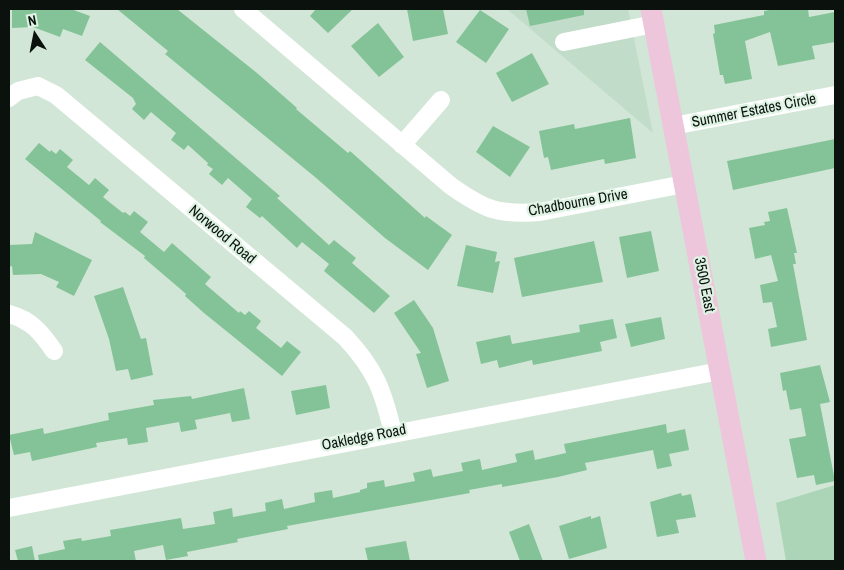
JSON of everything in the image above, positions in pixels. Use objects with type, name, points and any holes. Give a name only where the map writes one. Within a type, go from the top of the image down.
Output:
[{"type":"main road","name":"3500 East","points":[[653,16],[756,561]]},
{"type":"street","name":"Chadbourne Drive","points":[[242,9],[451,186],[471,200],[494,212],[517,214],[540,212],[684,184]]},
{"type":"street","points":[[564,42],[653,16]]},
{"type":"street","name":"Norwood Road","points":[[9,98],[18,91],[38,86],[56,95],[344,337],[359,352],[376,376],[386,401],[393,432]]},
{"type":"street","name":"Summer Estates Circle","points":[[674,126],[835,95]]},
{"type":"street","points":[[402,145],[441,100]]},
{"type":"street","points":[[9,314],[24,318],[39,329],[54,351]]},
{"type":"street","name":"Oakledge Road","points":[[9,508],[393,432],[720,371]]},
{"type":"shaded area","points":[[507,9],[628,9],[653,133]]},
{"type":"shaded area","points":[[835,485],[835,561],[786,561],[776,503]]},
{"type":"building","points":[[12,9],[71,9],[90,16],[82,36],[63,29],[60,37],[33,27],[12,28]]},
{"type":"building","points":[[117,9],[177,9],[257,73],[348,153],[350,151],[425,218],[426,216],[452,235],[428,270],[385,238],[315,177],[165,54],[168,51]]},
{"type":"building","points":[[316,9],[353,9],[328,33],[310,16]]},
{"type":"building","points":[[407,9],[443,9],[448,34],[413,41]]},
{"type":"building","points":[[526,9],[584,9],[584,15],[530,26]]},
{"type":"building","points":[[808,9],[809,17],[835,12],[835,42],[812,46],[815,59],[778,66],[770,32],[745,41],[752,79],[725,84],[723,75],[720,75],[713,34],[715,33],[714,25],[764,15],[764,11]]},
{"type":"building","points":[[480,10],[509,29],[486,63],[456,42]]},
{"type":"building","points":[[378,23],[404,57],[379,77],[351,46]]},
{"type":"building","points":[[100,42],[280,196],[277,198],[329,245],[334,240],[356,258],[352,263],[390,296],[374,313],[324,271],[329,264],[302,242],[297,248],[262,216],[260,218],[246,207],[252,199],[228,178],[222,185],[209,174],[213,169],[207,165],[208,163],[188,145],[184,150],[171,140],[176,133],[151,112],[144,120],[132,109],[136,104],[133,98],[85,60]]},
{"type":"building","points":[[532,53],[549,84],[512,102],[496,73]]},
{"type":"building","points":[[630,118],[636,158],[605,164],[604,159],[551,170],[548,157],[544,158],[539,131],[574,124],[575,129]]},
{"type":"building","points":[[493,126],[530,147],[510,177],[476,152]]},
{"type":"building","points":[[835,139],[835,168],[733,190],[727,161]]},
{"type":"building","points":[[39,143],[50,152],[51,150],[56,154],[60,149],[73,160],[67,167],[89,185],[95,178],[109,190],[103,197],[123,213],[125,212],[130,216],[134,211],[148,222],[140,232],[164,252],[172,243],[211,277],[205,284],[239,313],[240,311],[245,315],[249,311],[261,321],[256,328],[281,348],[287,341],[301,352],[282,376],[204,313],[185,296],[186,294],[144,258],[145,256],[100,222],[25,159]]},
{"type":"building","points":[[787,208],[797,253],[794,253],[796,264],[793,264],[807,340],[771,347],[768,329],[777,327],[772,302],[763,303],[760,285],[778,281],[771,255],[755,259],[749,228],[765,225],[764,222],[770,221],[768,212]]},
{"type":"building","points":[[651,231],[659,271],[627,278],[619,237]]},
{"type":"building","points":[[35,232],[92,260],[74,296],[56,287],[59,282],[41,274],[13,275],[12,266],[9,267],[9,245],[32,244]]},
{"type":"building","points":[[594,241],[603,282],[522,297],[514,258]]},
{"type":"building","points":[[466,245],[497,252],[495,262],[500,261],[493,293],[457,286]]},
{"type":"building","points":[[123,287],[141,339],[146,338],[153,375],[131,380],[128,369],[116,371],[109,339],[94,296]]},
{"type":"building","points":[[414,300],[433,328],[449,381],[427,388],[416,354],[421,353],[394,313]]},
{"type":"building","points":[[661,317],[665,339],[631,347],[625,324]]},
{"type":"building","points":[[613,319],[617,338],[600,342],[602,351],[533,365],[532,360],[499,368],[497,360],[481,364],[476,342],[510,335],[512,344],[580,332],[579,325]]},
{"type":"building","points":[[820,365],[830,402],[820,404],[835,481],[816,485],[814,475],[797,478],[789,439],[806,436],[801,408],[790,410],[786,390],[783,391],[780,373]]},
{"type":"building","points":[[326,385],[330,408],[296,415],[291,391]]},
{"type":"building","points":[[244,388],[250,419],[232,422],[230,413],[195,420],[197,429],[181,432],[179,422],[146,428],[148,442],[128,445],[127,438],[96,443],[97,447],[32,461],[30,452],[14,455],[9,435],[43,428],[44,434],[109,420],[108,413],[154,405],[153,400],[191,396],[192,399]]},
{"type":"building","points":[[666,424],[667,433],[685,429],[689,450],[669,454],[672,466],[657,469],[653,450],[585,463],[587,470],[558,477],[502,487],[502,484],[469,490],[470,493],[287,526],[288,529],[237,539],[238,542],[187,552],[188,556],[166,560],[163,545],[134,551],[136,561],[39,561],[38,555],[65,549],[63,541],[81,538],[82,541],[111,536],[110,530],[181,518],[183,529],[215,524],[213,512],[232,508],[233,517],[266,511],[265,503],[282,499],[284,509],[315,502],[314,493],[332,490],[333,498],[360,492],[360,490],[367,488],[367,483],[384,480],[385,487],[415,481],[413,473],[431,469],[433,477],[463,471],[461,463],[480,459],[482,470],[517,462],[515,454],[533,450],[535,460],[566,453],[564,444]]},
{"type":"building","points":[[681,493],[682,496],[691,494],[696,517],[676,520],[679,533],[657,537],[650,502]]},
{"type":"building","points":[[591,516],[591,519],[600,516],[607,548],[569,559],[559,526]]},
{"type":"building","points":[[529,524],[543,561],[520,561],[509,532]]},
{"type":"building","points":[[406,541],[410,561],[368,561],[365,548]]},
{"type":"building","points":[[32,546],[35,561],[18,561],[15,550]]}]
